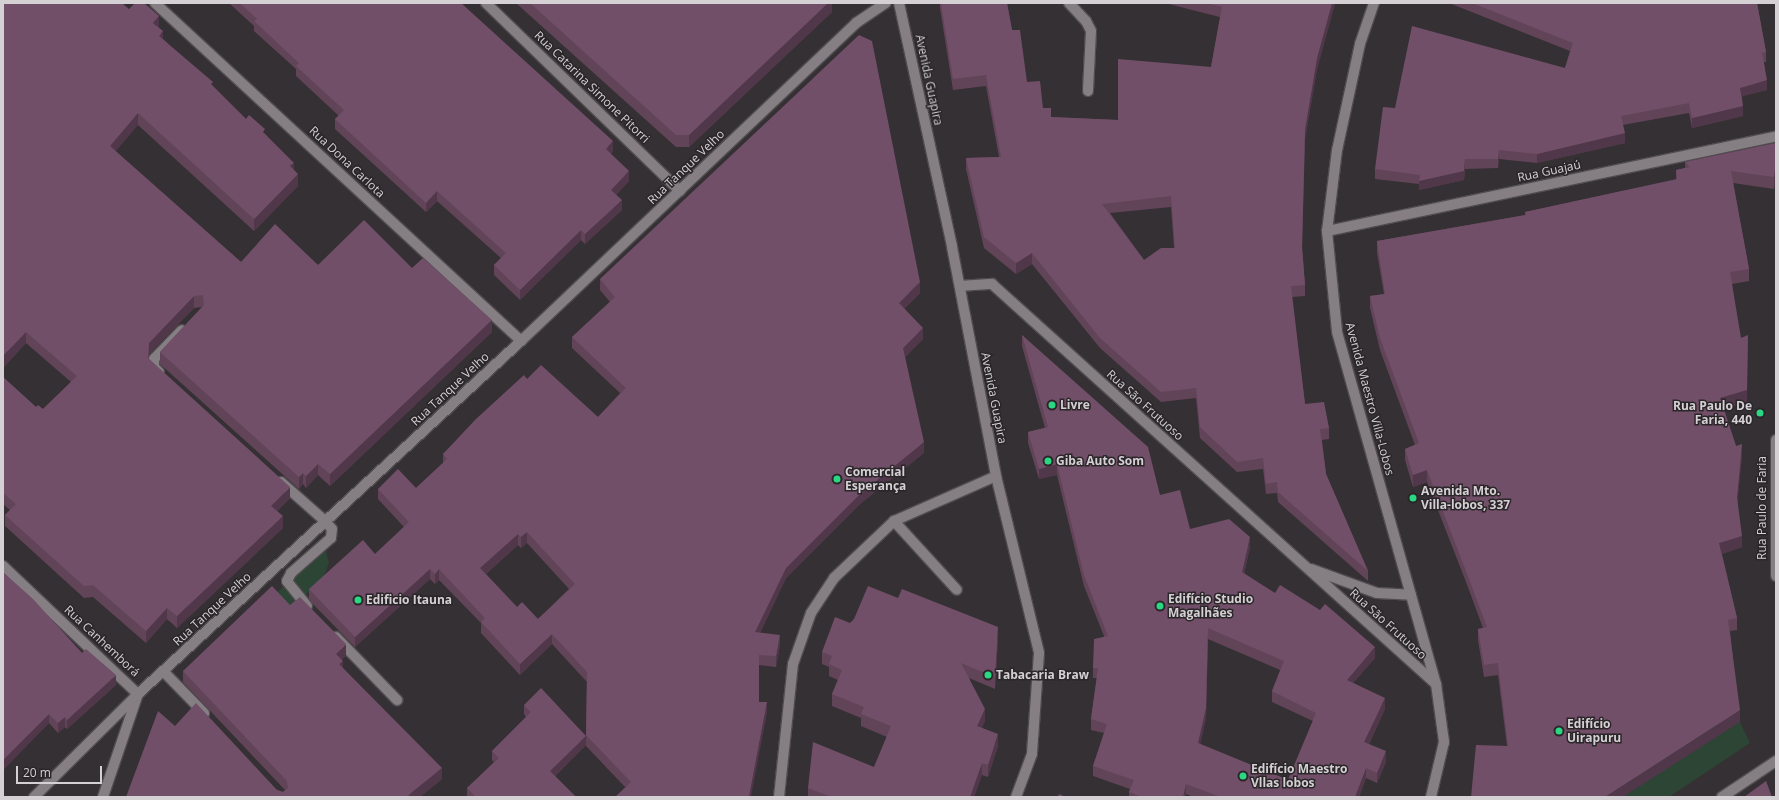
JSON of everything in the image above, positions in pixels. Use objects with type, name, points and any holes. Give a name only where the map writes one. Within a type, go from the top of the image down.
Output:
[{"type":"street","name":"Rua Dona Carlota","points":[[155,3],[520,341]]},
{"type":"street","name":"Rua Catarina Simone Pitorri","points":[[486,3],[680,191]]},
{"type":"street","name":"Rua Tanque Velho","points":[[34,797],[138,694],[326,522],[520,341],[856,23],[886,3]]},
{"type":"street","name":"Avenida Guapira","points":[[899,3],[960,286],[996,476],[1039,653],[1032,754],[1016,797]]},
{"type":"street","points":[[1069,3],[1086,21],[1091,31],[1088,91]]},
{"type":"street","name":"Avenida Maestro Villa-Lobos","points":[[1374,3],[1360,44],[1338,150],[1327,231],[1337,332],[1436,684],[1444,742],[1431,797]]},
{"type":"street","name":"Rua Guajaú","points":[[1327,231],[1776,136]]},
{"type":"street","name":"Rua São Frutuoso","points":[[960,286],[992,284],[1436,684]]},
{"type":"street","points":[[166,378],[154,367],[154,359],[189,322]]},
{"type":"street","name":"Rua Paulo de Faria","points":[[1776,440],[1776,576]]},
{"type":"street","points":[[272,474],[332,529],[331,538],[291,573],[287,581],[291,590],[318,617]]},
{"type":"street","points":[[779,797],[793,664],[811,613],[834,578],[894,521],[996,476]]},
{"type":"street","points":[[894,521],[957,590]]},
{"type":"street","name":"Rua Canhemborá","points":[[3,566],[138,694],[103,797]]},
{"type":"street","name":"Rua São Frutuoso","points":[[1305,567],[1377,593],[1411,595]]},
{"type":"street","points":[[328,628],[397,700]]},
{"type":"street","points":[[164,671],[213,723]]},
{"type":"street","points":[[1722,797],[1776,761]]},
{"type":"green space","points":[[325,548],[329,563],[323,579],[286,613],[272,597]]},
{"type":"green space","points":[[1730,643],[1740,722],[1750,743],[1669,797],[1623,797]]},
{"type":"building","points":[[3,3],[122,3],[129,9],[135,3],[144,3],[159,16],[153,23],[163,31],[159,36],[213,82],[211,84],[246,119],[249,115],[265,129],[263,132],[294,163],[290,166],[298,174],[254,219],[138,113],[110,146],[241,262],[275,224],[318,265],[364,220],[412,268],[423,258],[492,320],[330,474],[318,464],[306,476],[303,473],[299,477],[160,352],[204,305],[203,295],[194,296],[149,343],[148,358],[290,487],[271,506],[283,516],[177,616],[167,608],[146,631],[93,585],[84,586],[5,515],[16,504],[3,493],[3,377],[36,407],[38,405],[43,409],[77,376],[26,332],[3,356]]},
{"type":"building","points":[[240,3],[461,3],[613,141],[606,149],[629,171],[611,190],[622,200],[585,234],[581,230],[520,290],[494,265],[506,253],[437,191],[426,203],[335,119],[344,110],[296,66],[299,63],[254,21],[257,19]]},
{"type":"building","points":[[530,3],[828,3],[689,135],[676,135]]},
{"type":"building","points":[[941,3],[1007,3],[1012,30],[1020,30],[1027,82],[1040,81],[1043,108],[1051,108],[1051,117],[1118,120],[1118,59],[1211,67],[1222,7],[1207,3],[1332,3],[1317,58],[1305,129],[1302,246],[1305,285],[1291,286],[1305,404],[1324,402],[1329,428],[1320,429],[1326,474],[1368,571],[1278,492],[1277,482],[1266,484],[1263,458],[1237,462],[1200,427],[1196,388],[1161,392],[1100,338],[1032,253],[1016,263],[984,237],[966,158],[1001,157],[986,75],[953,79]],"holes":[[[1171,196],[1175,248],[1161,248],[1144,260],[1102,204]]]},
{"type":"building","points":[[1472,3],[1757,3],[1766,52],[1762,53],[1767,80],[1740,88],[1743,106],[1692,118],[1689,103],[1621,116],[1625,133],[1537,154],[1499,150],[1498,159],[1465,159],[1464,171],[1419,181],[1420,175],[1375,169],[1383,107],[1395,108],[1412,26],[1565,68],[1573,43]]},
{"type":"building","points":[[859,35],[872,41],[920,282],[899,303],[923,328],[903,348],[924,442],[860,494],[786,568],[755,632],[780,635],[776,656],[759,655],[759,702],[767,702],[749,797],[615,797],[631,782],[586,735],[587,672],[552,634],[520,664],[481,622],[485,618],[439,569],[435,574],[430,569],[355,637],[309,589],[363,540],[375,554],[409,522],[378,489],[398,469],[416,488],[447,459],[443,454],[476,419],[524,375],[527,379],[541,365],[598,417],[626,388],[572,337],[615,297],[600,279]],"holes":[[[527,532],[575,584],[538,619],[522,602],[517,607],[480,568],[518,534],[521,537]]]},
{"type":"building","points":[[1776,143],[1774,177],[1731,171],[1749,269],[1730,272],[1741,338],[1748,335],[1747,390],[1720,398],[1736,446],[1742,444],[1737,497],[1742,536],[1719,543],[1737,618],[1728,620],[1740,710],[1605,797],[1471,797],[1476,745],[1508,746],[1498,663],[1484,665],[1478,629],[1487,627],[1427,470],[1413,475],[1405,449],[1419,443],[1380,338],[1370,296],[1385,294],[1377,241],[1526,215],[1525,212],[1677,179],[1676,170],[1690,167],[1685,162]]},
{"type":"building","points":[[1022,335],[1148,447],[1160,495],[1180,490],[1190,529],[1229,519],[1250,537],[1242,572],[1275,593],[1280,585],[1320,610],[1325,604],[1375,647],[1347,680],[1385,698],[1364,742],[1386,751],[1377,773],[1366,768],[1355,797],[1221,797],[1186,784],[1183,797],[1140,797],[1129,792],[1134,780],[1093,766],[1107,724],[1091,719],[1098,668],[1093,668],[1094,639],[1108,636],[1084,575],[1057,464],[1039,469],[1028,432],[1048,427]],"holes":[[[1208,628],[1284,661],[1272,691],[1316,713],[1288,780],[1198,743],[1206,708]]]},
{"type":"building","points":[[3,572],[33,599],[82,653],[86,649],[116,675],[67,720],[65,717],[58,723],[49,714],[3,760]]},
{"type":"building","points":[[272,586],[290,605],[300,597],[346,644],[336,654],[343,661],[339,664],[442,768],[407,797],[126,797],[158,711],[175,726],[196,703],[277,790],[283,792],[288,788],[287,781],[183,671]]},
{"type":"building","points":[[868,586],[898,598],[902,589],[998,627],[995,677],[961,663],[985,709],[977,726],[998,734],[988,765],[982,763],[970,797],[828,797],[829,796],[808,788],[813,742],[874,767],[891,726],[861,714],[864,707],[832,694],[842,670],[829,664],[832,656],[822,652],[835,617],[850,623],[854,619]]},
{"type":"building","points":[[541,688],[586,736],[550,771],[576,797],[476,797],[467,788],[499,758],[492,751],[531,712],[524,705]]},
{"type":"building","points":[[1766,781],[1772,797],[1744,797]]},
{"type":"building","points":[[1059,794],[1066,797],[1058,797]]},
{"type":"place","name":"Livre","points":[[1052,405]]},
{"type":"place","name":"Rua Paulo De Faria, 440","points":[[1760,413]]},
{"type":"place","name":"Giba Auto Som","points":[[1048,461]]},
{"type":"place","name":"Comercial Esperança","points":[[837,479]]},
{"type":"place","name":"Avenida Mto. Villa-lobos, 337","points":[[1413,498]]},
{"type":"place","name":"Edificio Itauna","points":[[358,600]]},
{"type":"place","name":"Edifício Studio Magalhães","points":[[1160,606]]},
{"type":"place","name":"Tabacaria Braw","points":[[988,675]]},
{"type":"place","name":"Edifício Uirapuru","points":[[1559,731]]},
{"type":"place","name":"Edifício Maestro Vllas lobos","points":[[1243,776]]}]
